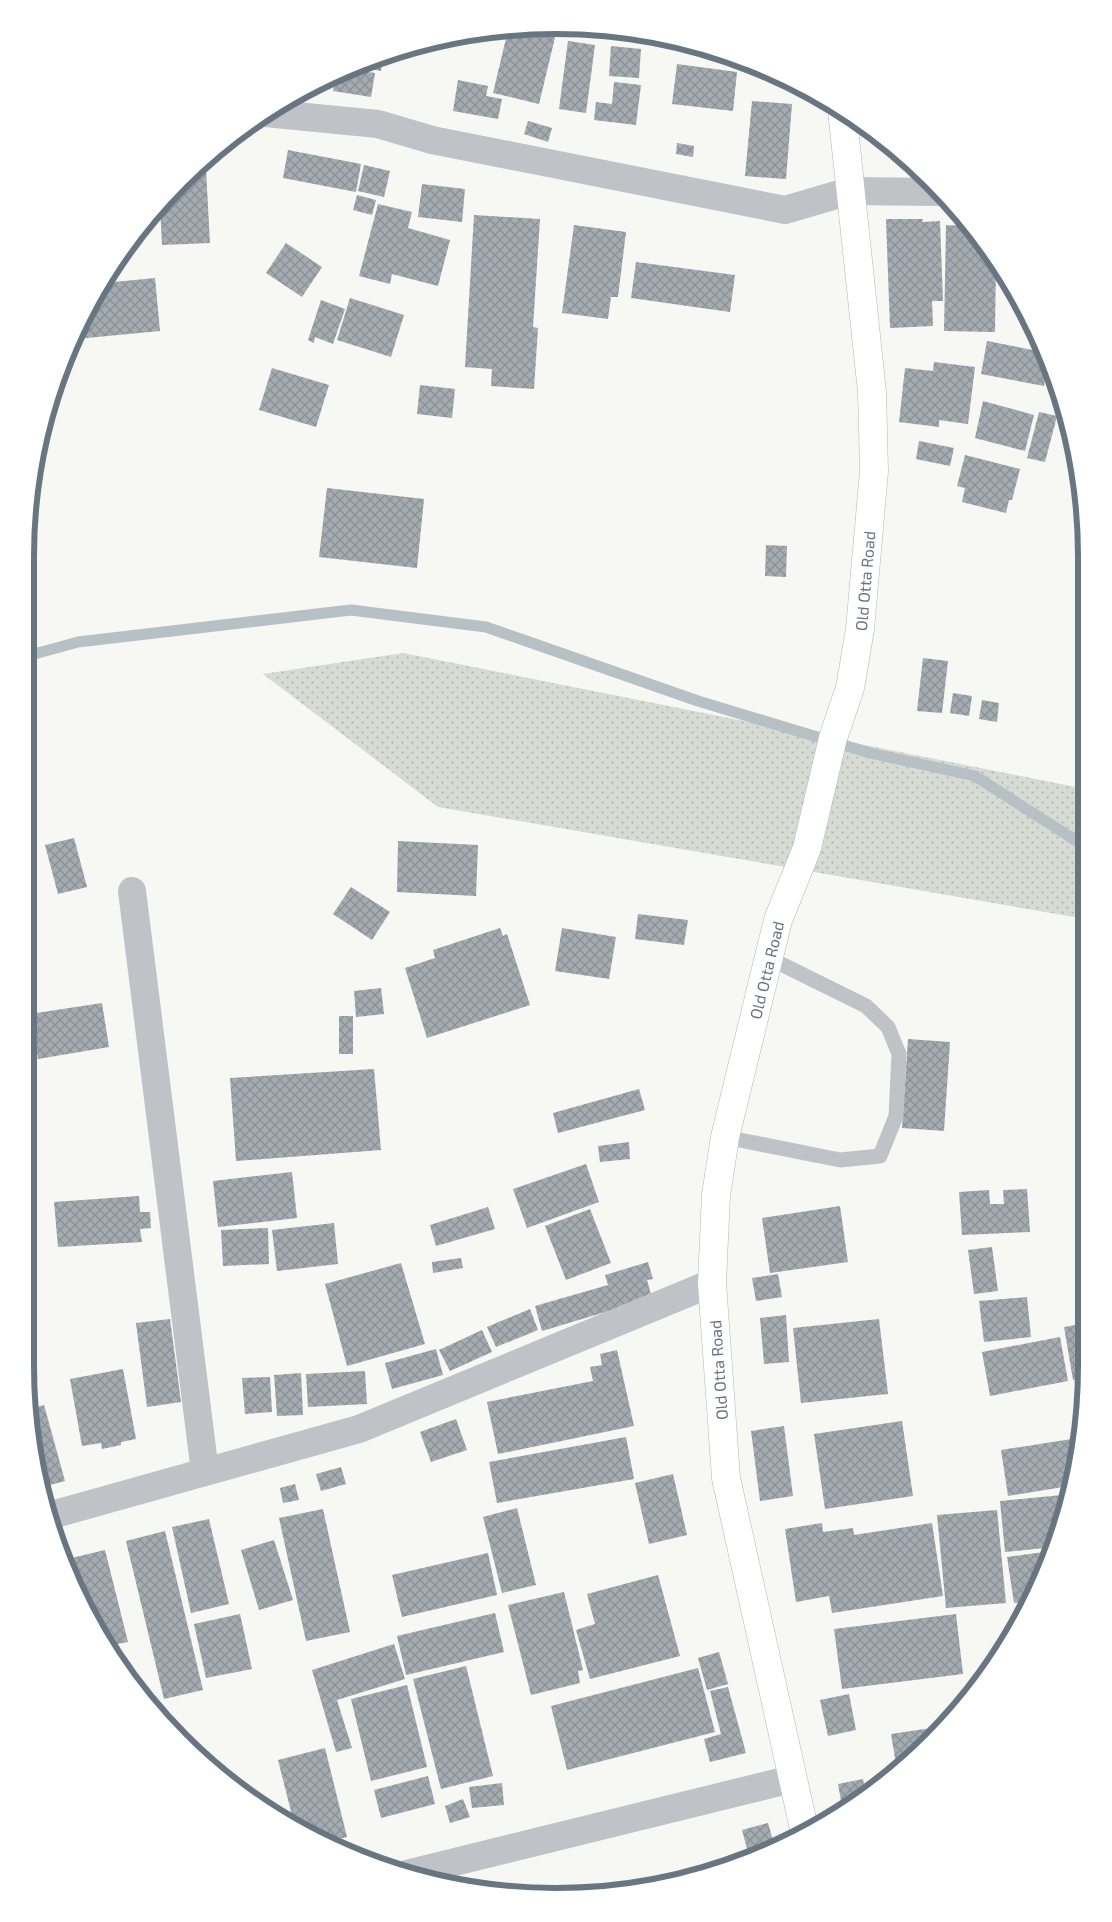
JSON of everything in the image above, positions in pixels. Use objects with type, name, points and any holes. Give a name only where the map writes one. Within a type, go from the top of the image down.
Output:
[{"type":"street","points":[[280,114],[378,124],[432,140],[785,210],[850,191],[930,192]]},
{"type":"street","name":"Old Otta Road","points":[[803,1825],[726,1478],[712,1283],[716,1195],[725,1137],[767,957],[778,920],[808,848],[833,738],[850,688],[860,628],[874,471],[872,392],[843,120]]},
{"type":"street","points":[[132,891],[205,1472]]},
{"type":"street","points":[[56,1514],[359,1429],[712,1283]]},
{"type":"street","points":[[422,1870],[792,1779]]},
{"type":"lane","points":[[725,1137],[840,1160],[880,1156],[896,1116],[899,1054],[888,1026],[866,1006],[767,957]]},
{"type":"shaded area","points":[[403,653],[1078,787],[1078,918],[438,807],[263,674]]},
{"type":"building","points":[[556,34],[539,104],[493,93],[506,36]]},
{"type":"building","points":[[568,41],[595,45],[586,113],[559,109]]},
{"type":"building","points":[[611,46],[641,49],[639,78],[609,76]]},
{"type":"building","points":[[382,63],[381,71],[369,69]]},
{"type":"building","points":[[677,64],[737,72],[733,111],[672,104]]},
{"type":"building","points":[[363,71],[375,73],[371,97],[333,91],[334,84],[356,74]]},
{"type":"building","points":[[458,80],[488,86],[486,96],[502,99],[498,119],[453,111]]},
{"type":"building","points":[[614,82],[641,85],[636,125],[594,120],[596,102],[612,104]]},
{"type":"building","points":[[752,101],[792,104],[786,179],[745,176]]},
{"type":"building","points":[[528,121],[552,128],[548,142],[524,134]]},
{"type":"building","points":[[677,143],[694,146],[693,157],[676,154]]},
{"type":"building","points":[[288,150],[361,164],[356,192],[283,178]]},
{"type":"building","points":[[364,165],[390,171],[384,197],[358,191]]},
{"type":"building","points":[[205,170],[210,243],[162,245],[161,215]]},
{"type":"building","points":[[422,184],[465,189],[462,222],[418,217]]},
{"type":"building","points":[[357,195],[376,200],[372,215],[353,210]]},
{"type":"building","points":[[378,204],[412,212],[408,228],[450,240],[438,286],[392,274],[390,284],[359,276]]},
{"type":"building","points":[[474,215],[540,219],[533,327],[538,328],[534,389],[491,386],[492,369],[465,367]]},
{"type":"building","points":[[886,219],[923,219],[922,222],[940,221],[943,301],[932,301],[933,326],[890,328]]},
{"type":"building","points":[[574,225],[626,232],[618,297],[611,297],[608,319],[562,313]]},
{"type":"building","points":[[946,225],[960,226],[996,275],[995,332],[944,331]]},
{"type":"building","points":[[286,243],[322,267],[302,297],[266,273]]},
{"type":"building","points":[[636,262],[735,275],[730,312],[631,298]]},
{"type":"building","points":[[155,278],[160,331],[82,338],[112,282]]},
{"type":"building","points":[[350,298],[404,315],[391,357],[337,340]]},
{"type":"building","points":[[321,300],[345,309],[333,344],[315,337],[314,343],[308,340]]},
{"type":"building","points":[[987,341],[1036,351],[1046,375],[1044,386],[981,374]]},
{"type":"building","points":[[934,362],[975,367],[968,424],[939,420],[939,427],[899,422],[905,368],[933,371]]},
{"type":"building","points":[[272,368],[329,385],[316,427],[259,410]]},
{"type":"building","points":[[420,385],[455,389],[452,418],[417,414]]},
{"type":"building","points":[[983,401],[1034,415],[1025,451],[975,438]]},
{"type":"building","points":[[1039,412],[1057,416],[1045,462],[1027,458]]},
{"type":"building","points":[[919,441],[954,448],[950,466],[916,459]]},
{"type":"building","points":[[965,455],[1020,469],[1012,500],[1009,500],[1006,513],[962,502],[965,488],[957,486]]},
{"type":"building","points":[[327,488],[424,499],[417,568],[319,557]]},
{"type":"building","points":[[766,545],[787,546],[786,577],[765,576]]},
{"type":"building","points":[[923,658],[948,661],[942,713],[917,711]]},
{"type":"building","points":[[953,693],[972,696],[969,716],[950,713]]},
{"type":"building","points":[[982,700],[999,703],[997,722],[979,719]]},
{"type":"building","points":[[74,838],[87,887],[58,894],[45,845]]},
{"type":"building","points":[[398,841],[478,845],[476,896],[397,892]]},
{"type":"building","points":[[351,887],[390,912],[372,940],[333,914]]},
{"type":"building","points":[[638,914],[688,920],[684,945],[635,939]]},
{"type":"building","points":[[500,928],[503,936],[507,934],[530,1005],[427,1038],[405,968],[435,958],[433,950]]},
{"type":"building","points":[[562,928],[616,937],[609,979],[555,971]]},
{"type":"building","points":[[381,988],[384,1014],[356,1017],[354,991]]},
{"type":"building","points":[[102,1003],[109,1047],[38,1059],[34,1036],[34,1013]]},
{"type":"building","points":[[339,1016],[353,1016],[353,1054],[339,1054]]},
{"type":"building","points":[[908,1039],[950,1042],[944,1131],[902,1128]]},
{"type":"building","points":[[374,1069],[381,1150],[236,1161],[230,1078]]},
{"type":"building","points":[[639,1089],[645,1110],[558,1133],[553,1113]]},
{"type":"building","points":[[629,1142],[630,1159],[600,1162],[598,1146]]},
{"type":"building","points":[[586,1164],[599,1202],[527,1228],[513,1189]]},
{"type":"building","points":[[292,1172],[297,1218],[218,1227],[213,1181]]},
{"type":"building","points":[[1027,1189],[1030,1232],[962,1235],[959,1192],[989,1190],[990,1204],[1004,1204],[1003,1190]]},
{"type":"building","points":[[139,1196],[140,1212],[150,1212],[151,1228],[140,1229],[142,1242],[58,1247],[54,1202]]},
{"type":"building","points":[[840,1206],[848,1262],[770,1273],[762,1218]]},
{"type":"building","points":[[488,1207],[495,1229],[436,1246],[430,1225]]},
{"type":"building","points":[[590,1209],[611,1263],[566,1280],[545,1226]]},
{"type":"building","points":[[334,1223],[338,1264],[277,1271],[272,1230]]},
{"type":"building","points":[[268,1228],[269,1264],[223,1266],[221,1230]]},
{"type":"building","points":[[992,1247],[998,1291],[974,1294],[968,1250]]},
{"type":"building","points":[[461,1258],[463,1268],[433,1273],[432,1262]]},
{"type":"building","points":[[648,1262],[653,1279],[647,1280],[652,1298],[542,1331],[535,1306],[608,1285],[605,1275]]},
{"type":"building","points":[[401,1263],[425,1344],[347,1366],[325,1284]]},
{"type":"building","points":[[778,1274],[782,1297],[756,1301],[752,1278]]},
{"type":"building","points":[[1027,1297],[1031,1337],[984,1342],[979,1301]]},
{"type":"building","points":[[530,1309],[538,1330],[496,1347],[487,1327]]},
{"type":"building","points":[[786,1315],[789,1362],[764,1364],[760,1318]]},
{"type":"building","points":[[170,1319],[181,1402],[147,1407],[136,1323]]},
{"type":"building","points":[[879,1319],[888,1394],[801,1403],[793,1328]]},
{"type":"building","points":[[1078,1324],[1078,1379],[1073,1380],[1064,1327]]},
{"type":"building","points":[[482,1330],[492,1352],[450,1371],[439,1350]]},
{"type":"building","points":[[1060,1337],[1068,1381],[990,1396],[982,1352]]},
{"type":"building","points":[[436,1349],[443,1375],[392,1389],[385,1363]]},
{"type":"building","points":[[617,1350],[634,1426],[498,1454],[487,1402],[593,1381],[590,1367],[602,1365],[600,1354]]},
{"type":"building","points":[[123,1369],[136,1439],[121,1442],[121,1445],[102,1449],[101,1443],[82,1446],[70,1379]]},
{"type":"building","points":[[365,1371],[367,1404],[308,1407],[306,1374]]},
{"type":"building","points":[[301,1373],[303,1415],[277,1416],[274,1375]]},
{"type":"building","points":[[270,1377],[272,1412],[245,1414],[242,1378]]},
{"type":"building","points":[[44,1405],[65,1481],[48,1485],[38,1434],[36,1407]]},
{"type":"building","points":[[456,1419],[467,1450],[431,1462],[420,1432]]},
{"type":"building","points":[[902,1421],[913,1496],[825,1509],[814,1434]]},
{"type":"building","points":[[784,1426],[793,1496],[760,1501],[751,1431]]},
{"type":"building","points":[[626,1437],[634,1479],[497,1503],[489,1462]]},
{"type":"building","points":[[1073,1439],[1063,1487],[1008,1496],[1001,1450]]},
{"type":"building","points":[[341,1467],[346,1484],[321,1491],[316,1474]]},
{"type":"building","points":[[673,1474],[687,1535],[649,1544],[635,1483]]},
{"type":"building","points":[[295,1484],[299,1500],[283,1503],[280,1488]]},
{"type":"building","points":[[1061,1495],[1045,1548],[1005,1552],[1000,1501]]},
{"type":"building","points":[[517,1508],[536,1585],[502,1593],[483,1517]]},
{"type":"building","points":[[323,1509],[350,1632],[306,1641],[279,1518]]},
{"type":"building","points":[[997,1510],[1006,1603],[946,1608],[937,1515]]},
{"type":"building","points":[[209,1519],[229,1604],[191,1613],[172,1527]]},
{"type":"building","points":[[822,1523],[823,1532],[853,1528],[854,1535],[932,1523],[943,1596],[832,1613],[829,1596],[796,1602],[785,1529]]},
{"type":"building","points":[[165,1531],[203,1690],[164,1699],[126,1541]]},
{"type":"building","points":[[274,1540],[293,1600],[259,1610],[241,1550]]},
{"type":"building","points":[[105,1550],[128,1642],[115,1645],[88,1597],[71,1558]]},
{"type":"building","points":[[1044,1552],[1021,1602],[1014,1603],[1007,1557]]},
{"type":"building","points":[[488,1553],[497,1595],[402,1617],[392,1575]]},
{"type":"building","points":[[658,1575],[680,1656],[590,1679],[576,1630],[595,1624],[587,1594]]},
{"type":"building","points":[[564,1592],[583,1670],[578,1671],[580,1683],[531,1695],[508,1605]]},
{"type":"building","points":[[495,1613],[504,1652],[406,1675],[397,1636]]},
{"type":"building","points":[[240,1614],[252,1669],[206,1678],[194,1624]]},
{"type":"building","points":[[956,1614],[963,1674],[842,1689],[834,1629]]},
{"type":"building","points":[[394,1644],[405,1679],[337,1700],[352,1748],[336,1752],[312,1670]]},
{"type":"building","points":[[719,1652],[728,1684],[707,1690],[698,1658]]},
{"type":"building","points":[[466,1666],[493,1776],[441,1789],[413,1679]]},
{"type":"building","points":[[698,1668],[715,1732],[567,1770],[551,1706]]},
{"type":"building","points":[[407,1685],[427,1767],[371,1781],[351,1699]]},
{"type":"building","points":[[728,1687],[746,1753],[710,1762],[704,1739],[721,1734],[710,1691]]},
{"type":"building","points":[[849,1694],[856,1730],[828,1736],[820,1700]]},
{"type":"building","points":[[932,1728],[896,1762],[891,1734]]},
{"type":"building","points":[[325,1748],[347,1837],[337,1839],[292,1816],[278,1760]]},
{"type":"building","points":[[428,1776],[435,1804],[381,1818],[374,1790]]},
{"type":"building","points":[[863,1779],[864,1787],[841,1803],[838,1784]]},
{"type":"building","points":[[502,1783],[504,1805],[472,1808],[469,1787]]},
{"type":"building","points":[[463,1799],[470,1817],[450,1823],[445,1806]]},
{"type":"building","points":[[768,1823],[773,1840],[748,1851],[742,1830]]},
{"type":"waterway","points":[[34,654],[78,642],[351,610],[486,627],[698,701],[870,753],[975,776],[1078,842]]}]
